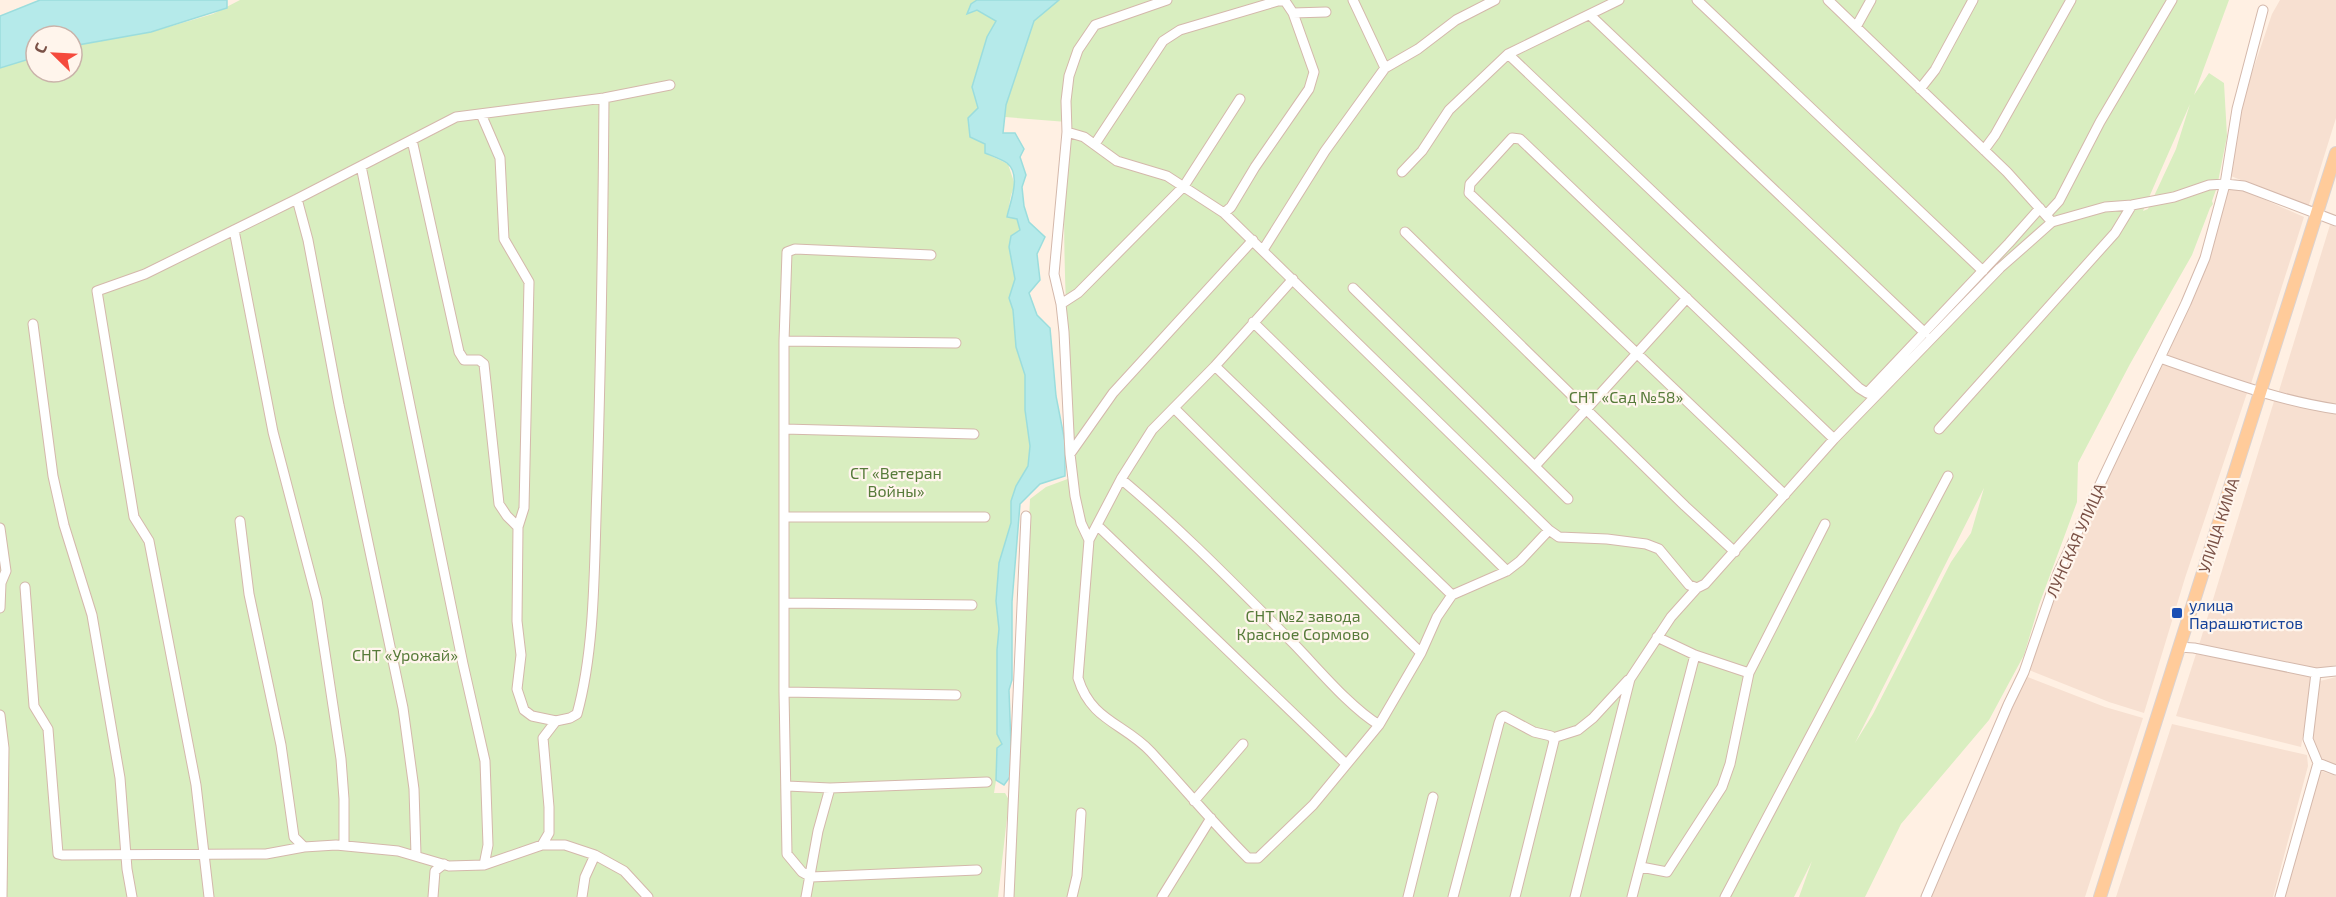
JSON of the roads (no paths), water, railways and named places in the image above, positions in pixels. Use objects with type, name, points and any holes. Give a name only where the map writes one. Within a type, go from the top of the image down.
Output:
[{"type":"main road","name":"УЛИЦА КИМА","points":[[2100,897],[2336,153]]},
{"type":"street","points":[[1089,540],[1081,523],[1070,454],[1061,304],[1054,274],[1067,132],[1066,101],[1069,76],[1078,50],[1095,24],[1167,0]]},
{"type":"street","points":[[1353,0],[1385,68]]},
{"type":"street","points":[[1263,250],[1325,151],[1385,68],[1418,49],[1456,20],[1495,0]]},
{"type":"street","points":[[1697,0],[1983,271]]},
{"type":"street","points":[[1828,0],[1984,150],[2046,215]]},
{"type":"street","points":[[1856,27],[1871,0]]},
{"type":"street","points":[[1920,88],[1935,70],[1973,0]]},
{"type":"street","points":[[1984,150],[1995,135],[2071,0]]},
{"type":"street","points":[[1508,54],[1859,388],[1867,393],[1983,271],[2060,201],[2100,122],[2172,0]]},
{"type":"street","points":[[1095,144],[1163,41],[1190,26],[1285,1],[1293,13],[1314,72],[1309,89],[1255,167],[1231,207],[1224,213]]},
{"type":"street","points":[[1402,172],[1422,151],[1449,110],[1508,54],[1590,15],[1612,1]]},
{"type":"street","name":"ЛУНСКАЯ УЛИЦА","points":[[1926,897],[2024,672],[2058,573],[2205,258],[2225,184],[2236,109],[2263,10]]},
{"type":"street","points":[[1293,13],[1326,12]]},
{"type":"street","points":[[1590,15],[1925,333]]},
{"type":"street","points":[[209,897],[202,853],[196,785],[171,665],[149,541],[134,517],[97,291],[144,274],[456,117],[604,98],[670,85]]},
{"type":"street","points":[[481,114],[500,158],[504,239],[529,282],[524,508],[518,526],[517,621],[521,655],[517,689],[524,710],[532,716],[556,721],[577,714],[583,693],[594,586],[604,98]]},
{"type":"street","points":[[1061,304],[1078,293],[1184,186],[1240,99]]},
{"type":"street","points":[[1067,132],[1084,137],[1117,161],[1167,176],[1224,213],[1549,530],[1559,537],[1607,539],[1646,544],[1659,549],[1689,585],[1697,588]]},
{"type":"street","points":[[1785,495],[1469,193],[1470,184],[1512,138],[1520,139],[1834,439]]},
{"type":"street","points":[[412,140],[459,352],[464,360],[479,360],[484,364],[499,504],[518,526]]},
{"type":"street","points":[[361,166],[485,761],[488,845],[484,865]]},
{"type":"street","points":[[1453,897],[1500,718],[1508,717],[1525,728],[1553,738],[1578,730],[1593,718],[1630,679],[1671,616],[1735,552],[1834,439],[2000,268],[2046,215],[2105,207],[2132,206],[2174,197],[2209,185],[2225,184],[2244,186],[2336,221]]},
{"type":"street","points":[[297,199],[308,240],[339,405],[403,708],[414,789],[416,855]]},
{"type":"street","points":[[1939,429],[2115,233],[2132,206]]},
{"type":"street","points":[[234,230],[273,432],[317,600],[341,759],[344,845]]},
{"type":"street","points":[[1406,232],[1586,410],[1735,552]]},
{"type":"street","points":[[1070,454],[1113,393],[1253,240]]},
{"type":"street","points":[[931,255],[795,249],[786,252],[784,692],[788,854],[802,872],[810,877],[977,870]]},
{"type":"street","points":[[1293,279],[1215,366],[1152,430],[1121,479],[1089,540],[1078,655],[1078,678],[1082,692],[1092,707],[1149,750],[1248,858],[1258,858],[1313,805],[1379,724],[1452,595],[1507,571],[1520,561],[1549,530]]},
{"type":"street","points":[[1353,288],[1568,499]]},
{"type":"street","points":[[1535,466],[1687,298]]},
{"type":"street","points":[[1253,322],[1507,571]]},
{"type":"street","points":[[33,324],[53,476],[64,525],[92,615],[120,778],[132,897]]},
{"type":"street","points":[[784,341],[956,343]]},
{"type":"street","points":[[2160,358],[2261,392],[2304,404],[2336,409]]},
{"type":"street","points":[[1215,366],[1452,595]]},
{"type":"street","points":[[1174,408],[1421,653]]},
{"type":"street","points":[[784,429],[974,434]]},
{"type":"street","points":[[1725,897],[1948,476]]},
{"type":"street","points":[[1121,479],[1167,518],[1370,719],[1379,724]]},
{"type":"street","points":[[1008,897],[1026,516]]},
{"type":"street","points":[[786,517],[984,517]]},
{"type":"street","points":[[240,521],[249,594],[281,745],[294,837],[304,847]]},
{"type":"street","points":[[1641,867],[1667,872],[1722,787],[1730,764],[1749,673],[1825,524]]},
{"type":"street","points":[[1098,526],[1346,764]]},
{"type":"street","points":[[0,528],[6,571],[1,583],[0,608]]},
{"type":"street","points":[[25,587],[34,706],[48,729],[58,854],[266,854],[304,847],[344,845],[398,851],[449,866],[484,865],[542,845],[565,845],[595,855],[624,871],[648,897]]},
{"type":"street","points":[[786,603],[972,604]]},
{"type":"street","points":[[1657,637],[1695,655],[1749,673]]},
{"type":"street","points":[[2179,647],[2194,648],[2316,674],[2336,671]]},
{"type":"street","points":[[1632,897],[1695,655]]},
{"type":"street","points":[[2280,897],[2318,763],[2308,739],[2316,674]]},
{"type":"street","points":[[1575,897],[1630,679]]},
{"type":"street","points":[[784,692],[956,695]]},
{"type":"street","points":[[0,715],[4,748],[2,897]]},
{"type":"street","points":[[542,845],[549,832],[543,738],[556,721]]},
{"type":"street","points":[[1515,897],[1553,738]]},
{"type":"street","points":[[1194,801],[1243,744]]},
{"type":"street","points":[[2318,763],[2336,770]]},
{"type":"street","points":[[787,786],[830,788],[987,782]]},
{"type":"street","points":[[806,897],[818,831],[830,788]]},
{"type":"street","points":[[1408,897],[1433,797]]},
{"type":"street","points":[[1072,897],[1077,876],[1081,813]]},
{"type":"street","points":[[1161,897],[1210,818]]},
{"type":"street","points":[[582,897],[585,877],[595,855]]},
{"type":"street","points":[[433,897],[435,872],[444,864]]},
{"type":"water","points":[[40,0],[227,0],[227,8],[151,32],[84,44],[84,24],[24,24],[24,61],[0,68],[0,16]]},
{"type":"water","points":[[977,0],[1059,0],[1034,21],[1006,105],[1003,133],[1015,133],[1024,149],[1020,157],[1026,175],[1022,187],[1024,206],[1029,222],[1045,237],[1037,254],[1040,280],[1029,293],[1037,315],[1050,328],[1056,396],[1065,442],[1065,476],[1040,484],[1020,504],[1012,602],[1012,680],[1009,690],[1012,774],[1004,785],[996,780],[997,748],[1002,744],[997,734],[999,629],[996,601],[999,563],[1011,523],[1011,501],[1016,486],[1028,466],[1030,446],[1025,410],[1025,375],[1016,347],[1013,310],[1009,298],[1015,279],[1009,247],[1011,236],[1020,230],[1017,219],[1007,217],[1014,189],[1014,174],[1007,163],[985,153],[985,144],[970,137],[968,118],[978,108],[972,87],[987,37],[996,21],[977,10],[967,14],[971,4]]},
{"type":"place","name":"улица Парашютистов","points":[[2177,613]]},
{"type":"park label","name":"СНТ «Сад №58»","points":[[1626,396]]},
{"type":"park label","name":"СТ «Ветеран Войны»","points":[[896,481]]},
{"type":"park label","name":"СНТ №2 завода Красное Сормово","points":[[1303,624]]},
{"type":"park label","name":"СНТ «Урожай»","points":[[405,654]]}]
